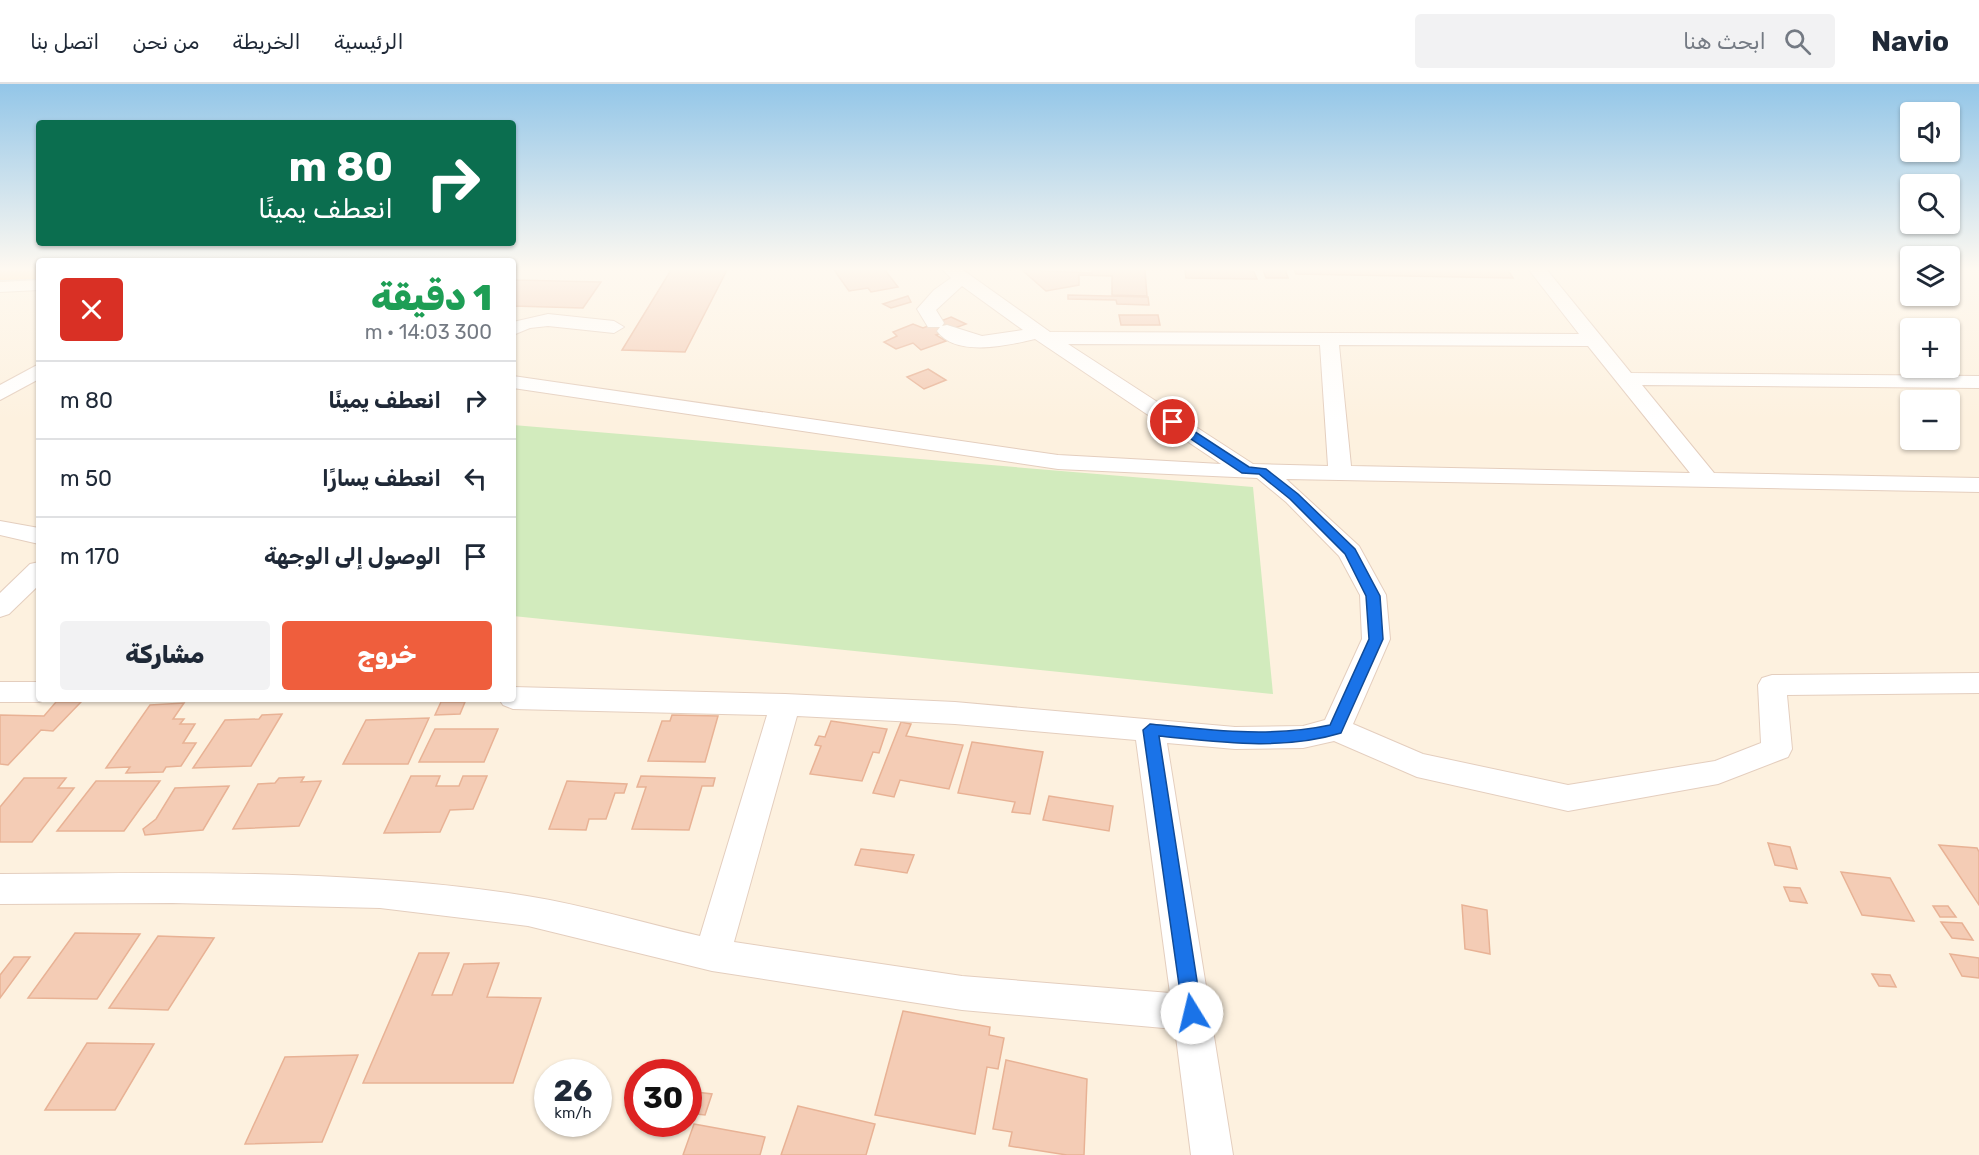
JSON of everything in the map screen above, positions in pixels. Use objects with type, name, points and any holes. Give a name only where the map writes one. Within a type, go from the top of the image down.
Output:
[{"type":"street","points":[[936,320],[941,327],[965,341],[984,344],[1042,335],[1594,340]]},
{"type":"street","points":[[1021,320],[1294,497],[1350,552],[1373,596],[1376,639],[1336,729]]},
{"type":"street","points":[[1578,320],[1706,478]]},
{"type":"street","points":[[516,327],[554,321],[614,327]]},
{"type":"street","points":[[1329,339],[1340,472]]},
{"type":"street","points":[[0,394],[36,372]]},
{"type":"street","points":[[1626,379],[1979,382]]},
{"type":"street","points":[[516,382],[1058,462],[1254,471],[1979,485]]},
{"type":"street","points":[[0,528],[36,535]]},
{"type":"street","points":[[0,608],[36,573]]},
{"type":"street","points":[[516,698],[785,705],[955,713],[1235,738],[1303,737],[1336,729],[1417,765],[1568,798],[1718,772],[1778,749],[1772,685],[1979,682]]},
{"type":"street","points":[[0,692],[36,692]]},
{"type":"street","points":[[712,954],[785,705]]},
{"type":"street","points":[[1150,730],[1212,1155]]},
{"type":"street","points":[[0,889],[172,888],[380,893],[528,911],[712,954],[962,993],[1192,1013]]},
{"type":"green space","points":[[516,425],[1253,487],[1273,694],[516,616]]},
{"type":"building","points":[[640,320],[701,320],[685,352],[622,350]]},
{"type":"building","points":[[943,320],[957,320],[966,324],[936,335],[946,341],[921,350],[913,343],[896,349],[884,342],[897,336],[893,332],[913,324],[923,328]]},
{"type":"building","points":[[1120,320],[1159,320],[1160,325],[1121,325]]},
{"type":"building","points":[[928,369],[946,380],[924,389],[907,377]]},
{"type":"building","points":[[56,702],[81,702],[53,731],[41,730],[8,765],[0,764],[0,715],[44,716]]},
{"type":"building","points":[[441,702],[465,702],[460,714],[435,715]]},
{"type":"building","points":[[184,703],[173,719],[184,719],[180,724],[195,724],[183,743],[196,743],[181,766],[166,767],[163,772],[126,773],[130,767],[106,768],[150,705]]},
{"type":"building","points":[[282,714],[251,766],[193,768],[225,720],[259,719],[262,715]]},
{"type":"building","points":[[672,715],[718,716],[705,762],[648,761],[662,721],[670,721]]},
{"type":"building","points":[[429,718],[408,764],[343,764],[366,720]]},
{"type":"building","points":[[831,721],[887,729],[879,753],[873,752],[862,781],[810,774],[821,746],[815,745],[819,736],[825,737]]},
{"type":"building","points":[[901,722],[911,724],[906,736],[963,745],[949,789],[900,780],[894,797],[873,793]]},
{"type":"building","points":[[435,729],[498,729],[484,762],[419,762]]},
{"type":"building","points":[[972,742],[1043,752],[1030,814],[1012,812],[1015,802],[958,793]]},
{"type":"building","points":[[411,776],[440,776],[436,786],[459,786],[463,776],[487,776],[473,809],[450,810],[440,832],[384,833]]},
{"type":"building","points":[[641,776],[715,778],[713,786],[702,786],[689,830],[632,829],[646,787],[637,787]]},
{"type":"building","points":[[304,777],[301,782],[321,781],[299,826],[233,829],[258,784],[275,783],[279,778]]},
{"type":"building","points":[[24,778],[66,778],[58,788],[74,788],[32,842],[0,842],[0,807]]},
{"type":"building","points":[[96,781],[160,781],[124,831],[57,831]]},
{"type":"building","points":[[567,781],[627,784],[624,793],[615,793],[606,819],[589,819],[586,830],[549,829]]},
{"type":"building","points":[[229,786],[203,830],[145,835],[143,829],[156,819],[175,788]]},
{"type":"building","points":[[1049,796],[1113,806],[1109,831],[1043,820]]},
{"type":"building","points":[[1768,843],[1790,847],[1797,869],[1775,865]]},
{"type":"building","points":[[1939,845],[1977,848],[1979,852],[1979,905]]},
{"type":"building","points":[[861,849],[914,855],[907,873],[855,865]]},
{"type":"building","points":[[1841,872],[1890,878],[1914,921],[1862,915]]},
{"type":"building","points":[[1784,887],[1800,888],[1807,903],[1790,901]]},
{"type":"building","points":[[1462,905],[1487,910],[1490,954],[1465,949]]},
{"type":"building","points":[[1933,906],[1948,906],[1956,917],[1940,917]]},
{"type":"building","points":[[1941,922],[1962,923],[1973,940],[1952,938]]},
{"type":"building","points":[[75,933],[140,934],[97,999],[28,998]]},
{"type":"building","points":[[158,936],[214,938],[168,1010],[109,1008]]},
{"type":"building","points":[[419,953],[449,953],[432,995],[452,995],[464,964],[499,963],[487,997],[541,998],[513,1083],[363,1083]]},
{"type":"building","points":[[1950,954],[1979,958],[1979,978],[1962,976]]},
{"type":"building","points":[[14,957],[30,957],[0,998],[0,975]]},
{"type":"building","points":[[1872,974],[1890,975],[1896,987],[1879,986]]},
{"type":"building","points":[[903,1011],[990,1027],[989,1035],[1004,1038],[998,1069],[987,1067],[975,1134],[875,1115]]},
{"type":"building","points":[[87,1043],[154,1044],[115,1110],[45,1110]]},
{"type":"building","points":[[358,1055],[322,1142],[245,1144],[285,1057]]},
{"type":"building","points":[[1006,1060],[1087,1079],[1084,1155],[1067,1155],[1009,1146],[1012,1132],[993,1129]]},
{"type":"building","points":[[702,1093],[712,1094],[705,1115],[702,1115]]},
{"type":"building","points":[[798,1106],[875,1124],[866,1155],[781,1155]]},
{"type":"building","points":[[702,1125],[765,1137],[760,1155],[683,1155],[689,1137],[702,1137]]},
{"type":"route","points":[[1173,422],[1246,470],[1262,471],[1294,497],[1350,552],[1373,596],[1376,639],[1336,729],[1303,737],[1235,738],[1150,730],[1192,1013]]}]
